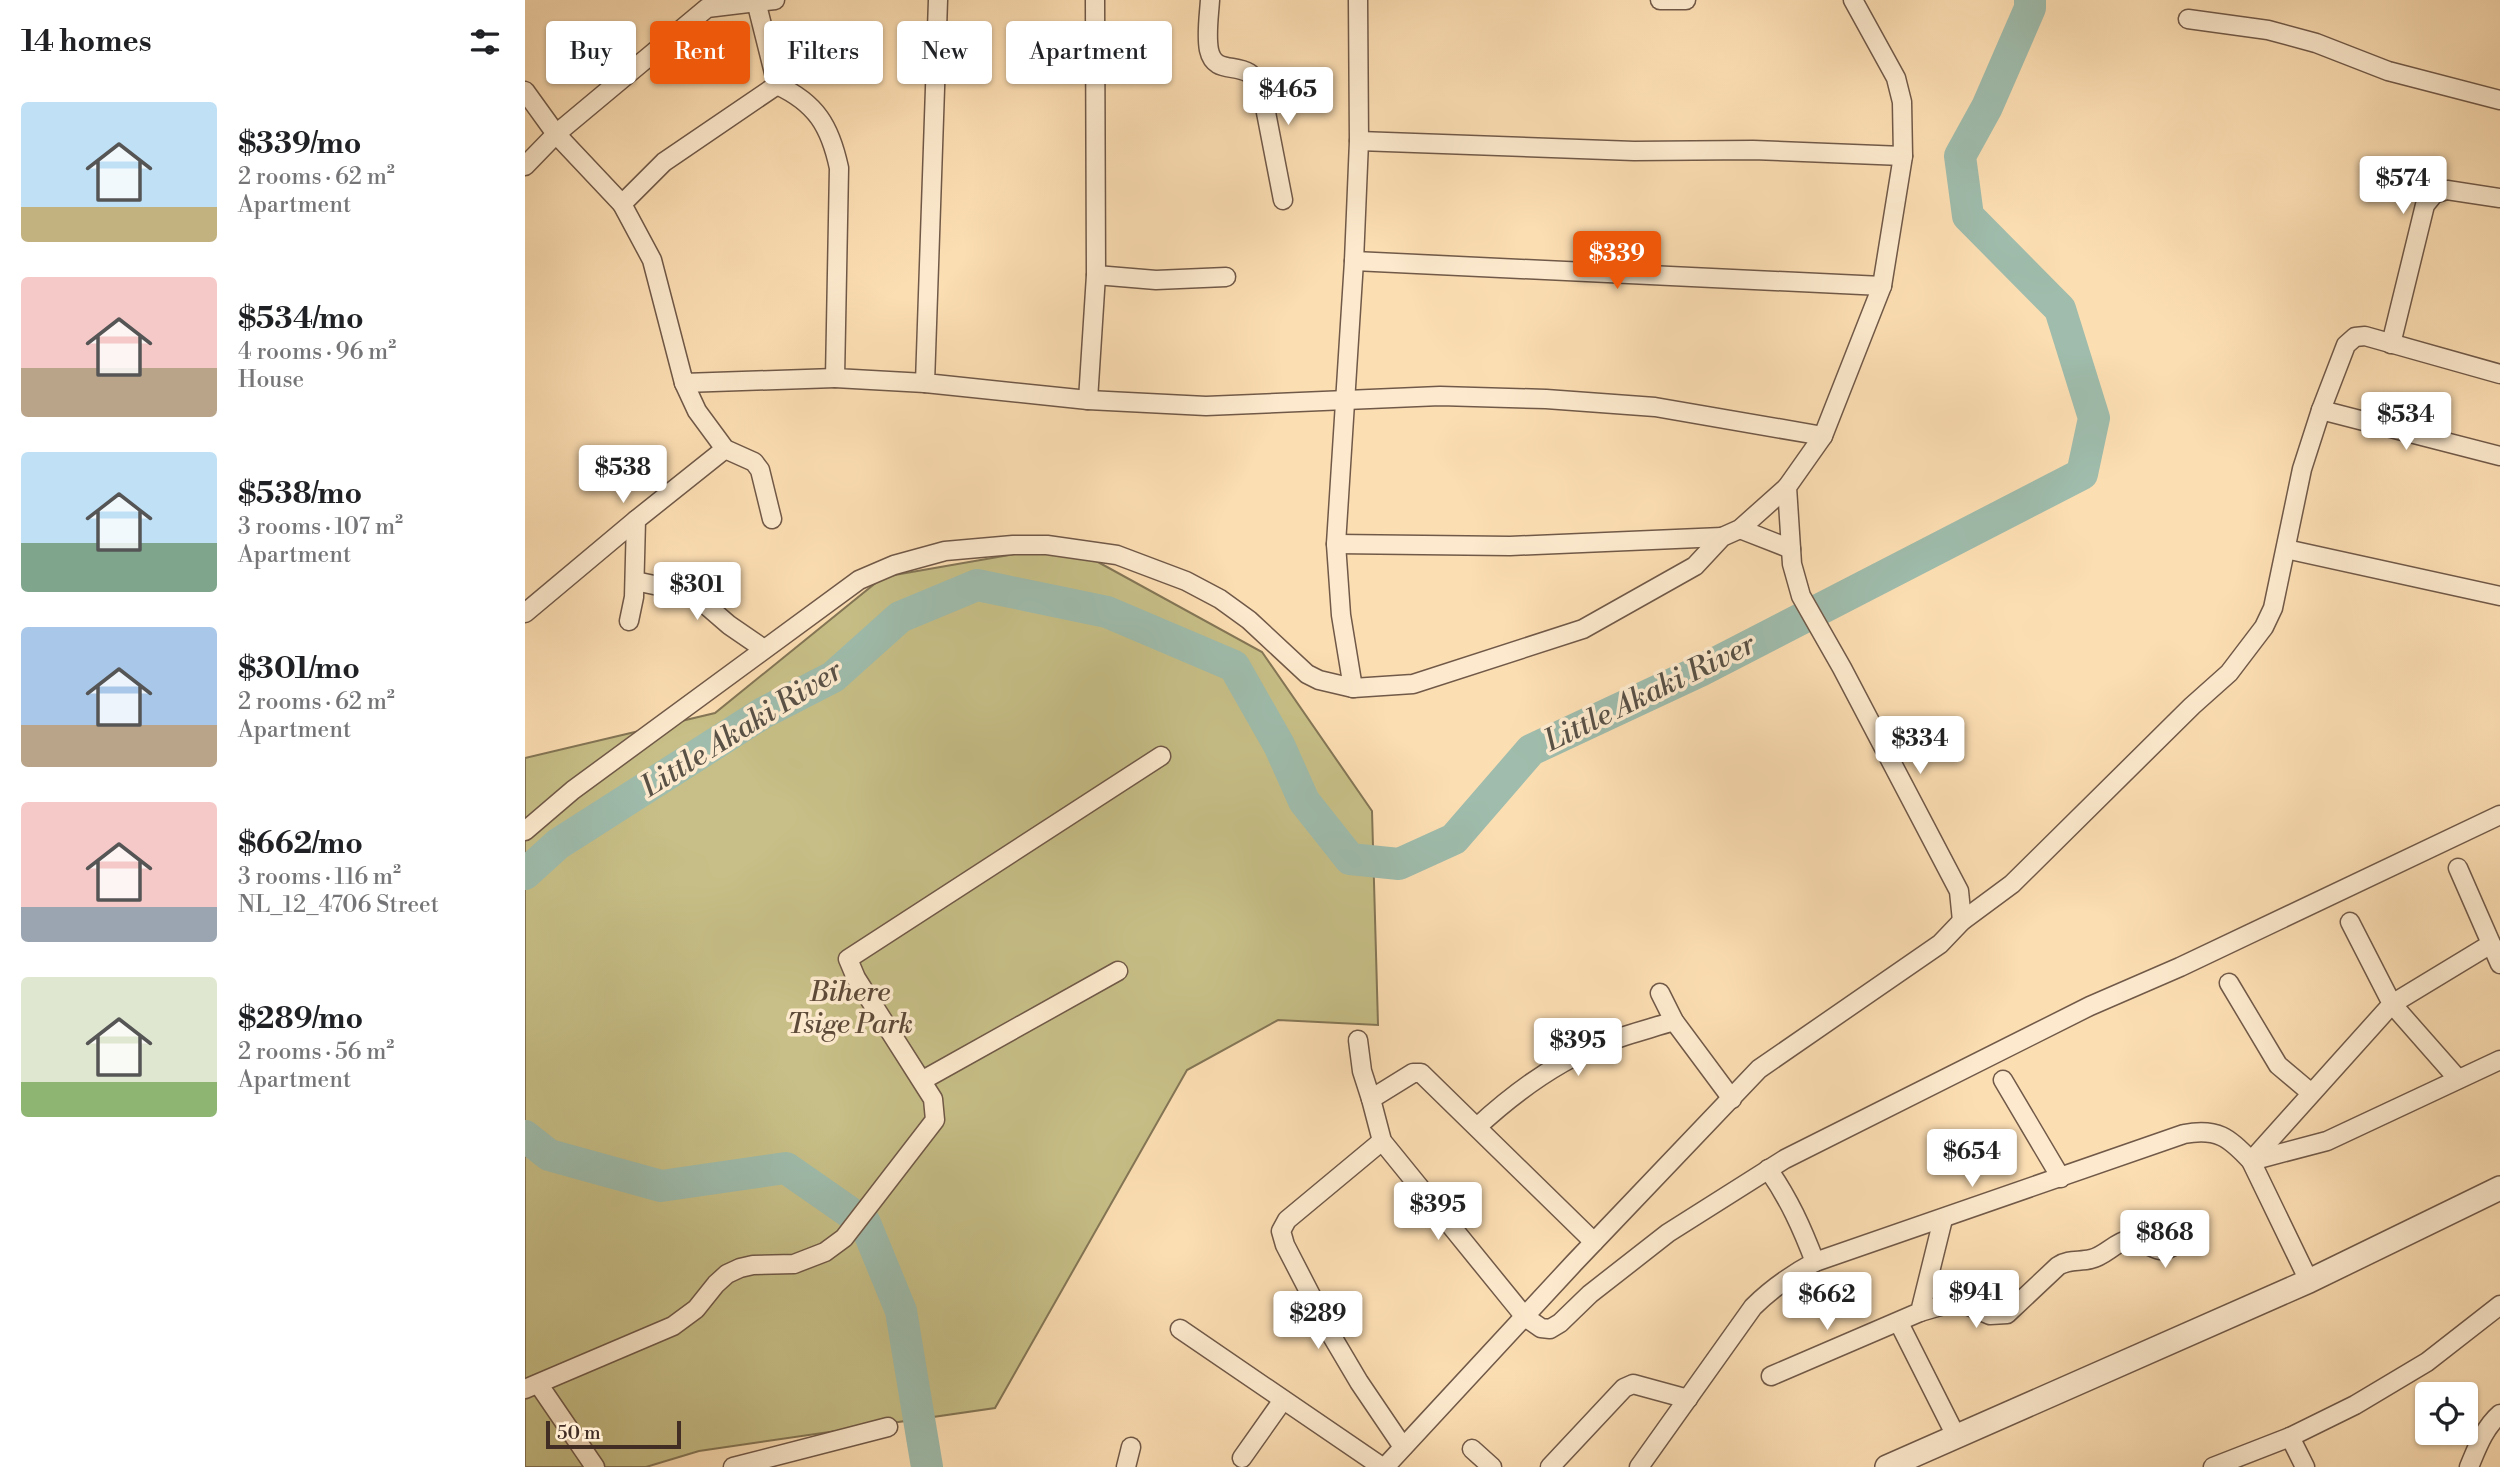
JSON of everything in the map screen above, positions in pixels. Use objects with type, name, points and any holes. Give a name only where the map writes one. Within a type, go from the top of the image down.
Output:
[{"type":"street","points":[[525,166],[556,134],[705,4],[775,0]]},
{"type":"street","points":[[925,383],[938,0]]},
{"type":"street","points":[[1089,400],[1096,275],[1095,0]]},
{"type":"street","points":[[1210,0],[1209,49],[1213,60],[1220,66],[1250,74],[1258,83],[1283,200]]},
{"type":"street","points":[[1353,688],[1341,615],[1336,544],[1359,141],[1358,0]]},
{"type":"street","points":[[1660,0],[1686,0]]},
{"type":"street","points":[[1336,544],[1510,546],[1722,537],[1740,529],[1787,487],[1823,436],[1882,286],[1903,156],[1902,102],[1896,78],[1853,0]]},
{"type":"street","points":[[755,1],[777,85]]},
{"type":"street","points":[[2187,19],[2268,30],[2316,43],[2388,71],[2500,100]]},
{"type":"street","points":[[622,204],[664,162],[777,85]]},
{"type":"street","points":[[777,85],[800,95],[816,112],[834,145],[839,168],[835,378]]},
{"type":"street","points":[[525,91],[556,134],[622,204],[652,260],[684,383],[697,411],[725,449],[754,462],[760,470],[772,519]]},
{"type":"street","points":[[1359,141],[1634,151],[1753,150],[1903,156]]},
{"type":"street","points":[[2391,344],[2425,205],[2434,194],[2447,190],[2500,198]]},
{"type":"street","points":[[1354,261],[1882,286]]},
{"type":"street","points":[[1096,275],[1156,280],[1226,277]]},
{"type":"street","points":[[1180,1329],[1384,1467],[1759,1069],[1940,944],[1962,921],[2012,884],[2192,706],[2229,673],[2264,627],[2273,608],[2302,469],[2346,345],[2355,337],[2365,336],[2500,374]]},
{"type":"street","points":[[684,383],[835,378],[925,383],[1089,400],[1206,406],[1440,396],[1546,399],[1655,407],[1823,436]]},
{"type":"street","points":[[2321,410],[2500,456]]},
{"type":"street","points":[[525,613],[725,449]]},
{"type":"street","points":[[1787,487],[1793,572],[1801,596],[1959,891],[1962,921]]},
{"type":"street","points":[[629,621],[635,581],[636,520]]},
{"type":"street","points":[[1740,529],[1791,549]]},
{"type":"street","points":[[525,831],[573,790],[859,580],[876,571],[945,551],[1047,545],[1117,555],[1186,581],[1220,599],[1249,620],[1307,674],[1319,680],[1353,688],[1413,684],[1583,629],[1695,566],[1722,537]]},
{"type":"street","points":[[2286,549],[2500,596]]},
{"type":"street","points":[[635,581],[692,593],[729,625],[764,649]]},
{"type":"street","points":[[595,1467],[532,1387],[673,1326],[696,1309],[716,1284],[734,1271],[753,1265],[794,1264],[825,1252],[844,1238],[935,1120],[933,1099],[923,1080],[856,978],[848,960],[1161,756]]},
{"type":"street","points":[[1358,1040],[1362,1071],[1382,1141],[1525,1317],[1541,1328],[1550,1329],[1668,1233],[1768,1169],[2090,1006],[2180,967],[2500,815]]},
{"type":"street","points":[[2458,869],[2500,964]]},
{"type":"street","points":[[2350,922],[2392,1004],[2458,1079]]},
{"type":"street","points":[[2251,1161],[2310,1092],[2392,1004],[2491,944]]},
{"type":"street","points":[[923,1080],[1118,971]]},
{"type":"street","points":[[2229,983],[2278,1065],[2310,1092]]},
{"type":"street","points":[[1660,993],[1674,1021],[1732,1099]]},
{"type":"street","points":[[1477,1127],[1522,1088],[1577,1057],[1607,1042],[1674,1021]]},
{"type":"street","points":[[2251,1161],[2327,1141],[2500,1060]]},
{"type":"street","points":[[1371,1099],[1419,1072],[1594,1242]]},
{"type":"street","points":[[2003,1080],[2061,1178]]},
{"type":"street","points":[[1639,1467],[1753,1307],[1772,1289],[1815,1262],[2184,1134],[2207,1132],[2221,1135],[2237,1145],[2251,1161],[2309,1281]]},
{"type":"street","points":[[1382,1141],[1287,1220],[1281,1231],[1285,1245],[1333,1338],[1403,1447]]},
{"type":"street","points":[[1768,1169],[1799,1218],[1815,1262]]},
{"type":"street","points":[[1887,1467],[2309,1281],[2500,1188]]},
{"type":"street","points":[[1920,1312],[1943,1219]]},
{"type":"street","points":[[1771,1376],[1920,1312],[1951,1303],[1962,1303],[1990,1315],[2007,1314],[2066,1261],[2090,1260],[2130,1239],[2163,1251],[2171,1249],[2188,1236]]},
{"type":"street","points":[[2213,1467],[2290,1437],[2355,1405],[2427,1362],[2500,1305]]},
{"type":"street","points":[[1899,1323],[1956,1436]]},
{"type":"street","points":[[1550,1467],[1624,1388],[1633,1384],[1688,1399]]},
{"type":"street","points":[[1242,1458],[1283,1399]]},
{"type":"street","points":[[2469,1467],[2480,1441],[2493,1420],[2500,1415]]},
{"type":"street","points":[[733,1467],[761,1464],[888,1427]]},
{"type":"street","points":[[2290,1437],[2305,1467]]},
{"type":"street","points":[[1126,1467],[1131,1447]]},
{"type":"street","points":[[1472,1449],[1492,1467]]},
{"type":"green space","name":"Bihere Tsige Park","points":[[1067,545],[1262,652],[1372,811],[1378,1025],[1278,1020],[1187,1070],[995,1408],[699,1451],[646,1467],[525,1467],[525,758],[715,713],[883,577]]},
{"type":"waterway","name":"Little Akaki River","points":[[525,874],[558,844],[763,713],[833,677],[900,617],[977,585],[1107,612],[1234,666],[1279,745],[1304,801],[1350,859],[1399,864],[1454,839],[1531,750],[1700,671],[2082,474],[2094,418],[2060,309],[1968,216],[1960,156],[1987,107],[2030,8],[2030,0]]},
{"type":"waterway","name":"Little Akaki River","points":[[525,1136],[549,1155],[661,1186],[786,1168],[865,1223],[901,1311],[927,1467]]}]
